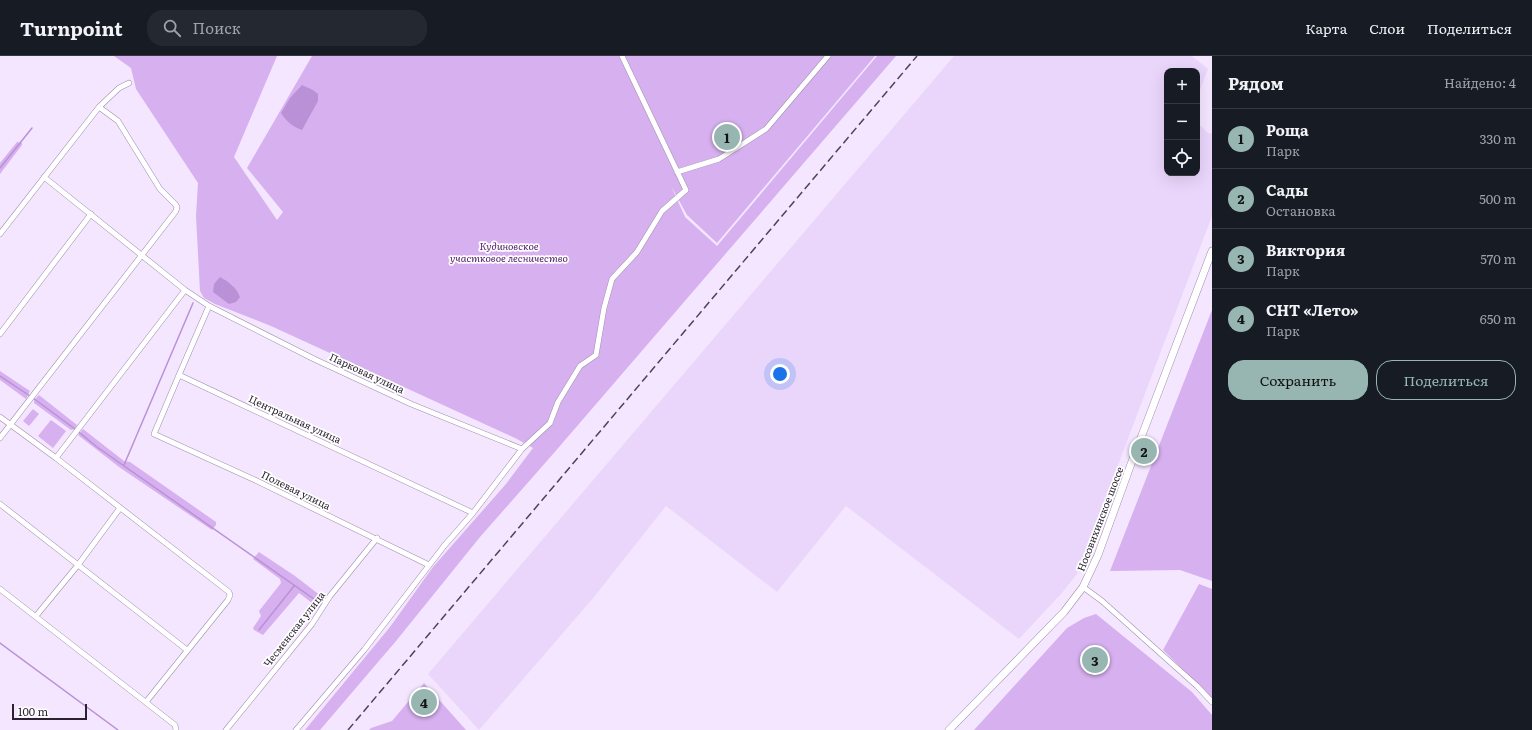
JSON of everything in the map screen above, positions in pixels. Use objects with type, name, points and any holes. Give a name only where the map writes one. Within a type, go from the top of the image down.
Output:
[{"type":"main road","name":"Носовихинское шоссе","points":[[949,730],[1064,612],[1083,587],[1098,555],[1130,464],[1212,251]]},
{"type":"street","points":[[296,730],[364,650],[429,565],[473,513],[522,449],[550,423],[558,402],[580,366],[596,355],[604,308],[612,279],[636,252],[662,211],[686,190],[676,172],[622,56]]},
{"type":"street","points":[[676,172],[719,159],[766,129],[828,56]]},
{"type":"street","points":[[0,234],[100,107],[119,88],[129,83]]},
{"type":"street","points":[[0,438],[176,211],[177,207],[157,185],[118,121],[100,107]]},
{"type":"street","name":"Парковая улица","points":[[44,177],[185,290],[209,306],[314,359],[410,404],[522,449]]},
{"type":"street","points":[[0,334],[91,214]]},
{"type":"street","points":[[56,458],[185,290]]},
{"type":"street","points":[[179,375],[209,306]]},
{"type":"street","name":"Полевая улица","points":[[179,375],[154,434],[377,538],[429,565]]},
{"type":"street","name":"Центральная улица","points":[[179,375],[473,513]]},
{"type":"street","points":[[0,417],[56,458],[229,592],[230,595],[228,600],[146,702]]},
{"type":"street","points":[[0,504],[188,650]]},
{"type":"street","points":[[36,616],[78,565],[120,508]]},
{"type":"street","name":"Чесменская улица","points":[[226,730],[312,624],[330,596],[377,538]]},
{"type":"street","points":[[1083,587],[1102,601],[1197,686],[1212,702]]},
{"type":"street","points":[[0,589],[146,702],[175,726],[176,730]]},
{"type":"shaded area","points":[[954,56],[1192,56],[1208,69],[1200,90],[1200,68],[1164,68],[1164,176],[1200,176],[1200,125],[1208,133],[1212,134],[1212,216],[1077,574],[1061,594],[1019,639],[846,506],[777,592],[666,506],[594,597],[479,730],[428,674]]},
{"type":"shaded area","points":[[302,85],[318,94],[318,101],[302,130],[285,119],[281,113],[290,98]]},
{"type":"shaded area","points":[[220,277],[236,290],[240,297],[236,302],[229,304],[213,292],[214,284]]},
{"type":"green space","name":"Кудиновское участковое лесничество","points":[[114,56],[277,56],[234,157],[277,220],[283,212],[247,168],[312,56],[875,56],[717,243],[687,215],[671,186],[685,217],[717,246],[877,56],[896,56],[480,537],[396,641],[320,730],[305,730],[390,627],[433,567],[506,484],[533,448],[517,439],[271,326],[215,304],[204,298],[200,291],[196,216],[198,183],[136,89],[131,68]]},
{"type":"green space","points":[[17,142],[22,143],[22,145],[0,174],[0,163]]},
{"type":"green space","points":[[1212,310],[1212,581],[1180,570],[1110,571]]},
{"type":"green space","points":[[0,371],[30,391],[26,399],[0,380]]},
{"type":"green space","points":[[39,395],[77,425],[75,429],[71,430],[34,403],[34,400]]},
{"type":"green space","points":[[33,409],[39,414],[29,426],[23,421]]},
{"type":"green space","points":[[51,420],[66,431],[53,448],[38,436]]},
{"type":"green space","points":[[83,429],[124,461],[130,462],[216,522],[216,525],[212,530],[119,467],[78,435]]},
{"type":"green space","points":[[259,552],[295,576],[325,599],[325,602],[320,609],[299,593],[263,635],[254,630],[253,628],[261,616],[259,611],[281,583],[280,579],[253,559]]},
{"type":"green space","points":[[1199,584],[1212,589],[1212,698],[1163,650]]},
{"type":"green space","points":[[1096,614],[1192,692],[1212,715],[1212,730],[974,730],[1067,628],[1084,618]]},
{"type":"green space","points":[[424,683],[466,730],[369,730],[392,721]]},
{"type":"waterway","points":[[0,168],[32,128]]},
{"type":"waterway","points":[[124,465],[193,303]]},
{"type":"waterway","points":[[0,376],[30,396]]},
{"type":"waterway","points":[[33,398],[97,447],[321,604]]},
{"type":"waterway","points":[[259,630],[294,586]]},
{"type":"waterway","points":[[0,643],[118,730]]},
{"type":"railway","points":[[348,730],[917,56]]},
{"type":"place","name":"Роща","points":[[727,137]]},
{"type":"place","name":"Сады","points":[[1144,451]]},
{"type":"place","name":"Виктория","points":[[1095,660]]},
{"type":"place","name":"СНТ «Лето»","points":[[424,702]]}]
